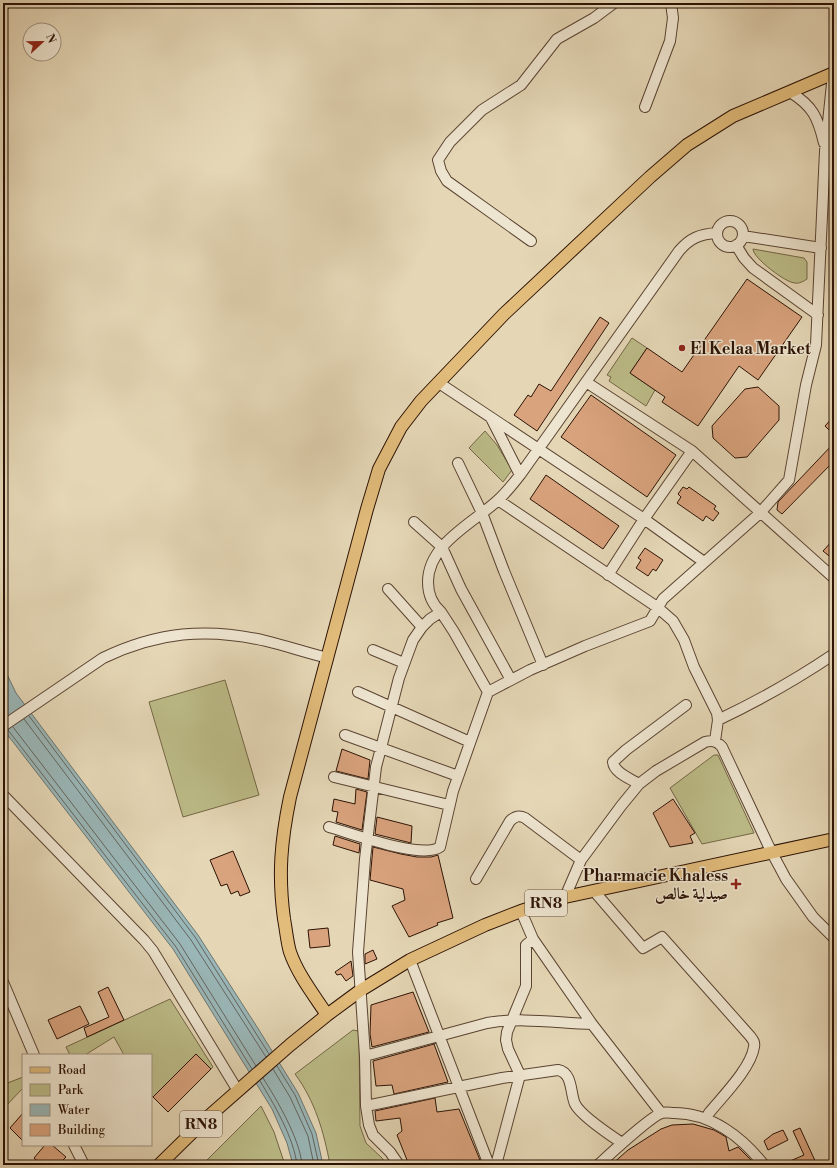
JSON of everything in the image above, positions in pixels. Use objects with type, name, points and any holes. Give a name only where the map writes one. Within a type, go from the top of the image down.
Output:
[{"type":"main road","points":[[327,1015],[306,983],[290,952],[282,898],[281,863],[284,830],[290,797],[328,658],[366,509],[379,469],[401,427],[421,400],[504,314],[650,177],[687,145],[733,116],[834,74]]},
{"type":"main road","name":"RN8","points":[[158,1165],[208,1117],[290,1045],[361,990],[410,960],[485,925],[564,897],[771,851],[834,839]]},
{"type":"street","points":[[3,6],[6,3]]},
{"type":"street","points":[[530,242],[448,181],[441,171],[438,160],[450,142],[482,110],[521,85],[557,39],[594,18],[614,3]]},
{"type":"street","points":[[645,107],[670,41],[673,18],[671,3]]},
{"type":"street","points":[[329,827],[416,850],[426,851],[436,849],[441,843],[449,805],[458,776],[488,692],[585,646],[650,620],[662,599],[760,513],[789,480],[806,385],[816,345],[825,151],[834,74]]},
{"type":"street","points":[[790,92],[808,105],[814,114],[820,126],[825,151]]},
{"type":"street","points":[[727,220],[731,220],[735,221],[741,227],[743,236],[740,243],[727,246],[718,239],[717,233],[720,224],[727,220]]},
{"type":"street","points":[[488,692],[454,632],[434,605],[428,587],[428,577],[434,558],[442,547],[461,529],[498,500],[520,475],[679,251],[698,236],[717,233]]},
{"type":"street","points":[[743,236],[821,248]]},
{"type":"street","points":[[736,245],[744,258],[754,268],[818,315]]},
{"type":"street","points":[[586,382],[692,451],[834,578]]},
{"type":"street","points":[[439,383],[539,449],[704,562]]},
{"type":"street","points":[[491,417],[520,475]]},
{"type":"street","points":[[608,575],[692,451]]},
{"type":"street","points":[[458,462],[482,513],[543,665]]},
{"type":"street","points":[[498,500],[657,607],[673,621],[684,640],[694,667],[717,714],[718,720],[715,741]]},
{"type":"street","points":[[414,522],[442,547],[461,589],[511,680]]},
{"type":"street","points":[[388,589],[422,628]]},
{"type":"street","points":[[399,1165],[390,1152],[373,1134],[369,1125],[366,1106],[365,1056],[358,952],[376,767],[391,706],[404,663],[414,640],[422,628],[430,619],[440,612]]},
{"type":"street","points":[[3,726],[103,658],[145,641],[179,634],[213,633],[266,641],[328,658]]},
{"type":"street","points":[[373,650],[404,663]]},
{"type":"street","points":[[718,720],[805,673],[834,654]]},
{"type":"street","points":[[358,692],[470,742]]},
{"type":"street","points":[[639,784],[617,770],[613,766],[613,762],[631,746],[686,705]]},
{"type":"street","points":[[345,735],[458,776]]},
{"type":"street","points":[[564,897],[581,860],[639,784],[656,771],[705,742],[715,741],[722,747],[771,851],[786,879],[813,917],[834,938]]},
{"type":"street","points":[[334,777],[449,805]]},
{"type":"street","points":[[3,795],[153,951],[241,1088]]},
{"type":"street","points":[[476,879],[510,821],[514,817],[518,816],[525,818],[581,860]]},
{"type":"street","points":[[594,891],[643,948],[662,937],[754,1042],[751,1057],[742,1072],[706,1118]]},
{"type":"street","points":[[521,911],[533,939],[592,1024],[661,1113]]},
{"type":"street","points":[[496,1165],[520,1075],[508,1049],[506,1040],[507,1032],[526,986],[526,945],[533,939]]},
{"type":"street","points":[[410,960],[489,1165]]},
{"type":"street","points":[[3,982],[34,1054]]},
{"type":"street","points":[[365,1056],[487,1023],[512,1020],[592,1024]]},
{"type":"street","points":[[366,1106],[502,1078],[549,1070],[558,1070],[564,1072],[569,1079],[575,1104],[580,1112],[622,1144]]},
{"type":"street","points":[[598,1165],[661,1113],[685,1113],[706,1118],[726,1129],[753,1151],[764,1165]]},
{"type":"street","points":[[74,1146],[84,1165]]},
{"type":"green space","points":[[753,249],[804,258],[807,262],[807,279],[797,283],[785,279],[764,264],[754,253]]},
{"type":"green space","points":[[632,338],[647,348],[630,373],[655,390],[646,406],[609,381],[611,377],[607,375]]},
{"type":"green space","points":[[485,431],[497,445],[512,470],[503,482],[469,448]]},
{"type":"green space","points":[[225,680],[259,795],[183,817],[149,702]]},
{"type":"green space","points":[[714,755],[718,755],[754,833],[702,844],[670,788]]},
{"type":"green space","points":[[170,999],[213,1067],[211,1069],[196,1054],[153,1097],[152,1054],[123,1054],[114,1037],[87,1054],[70,1054],[66,1047]]},
{"type":"green space","points":[[353,1030],[358,1031],[359,1034],[360,1126],[366,1143],[382,1158],[387,1165],[330,1165],[318,1117],[308,1095],[295,1074]]},
{"type":"green space","points":[[22,1077],[22,1089],[3,1109],[3,1081],[5,1084]]},
{"type":"green space","points":[[261,1106],[274,1132],[285,1165],[202,1165]]},
{"type":"water","points":[[3,666],[16,693],[198,935],[259,1030],[298,1093],[316,1133],[323,1165],[293,1165],[287,1143],[272,1109],[173,949],[3,729]]},
{"type":"building","points":[[747,279],[802,317],[758,380],[739,366],[698,426],[662,402],[665,397],[630,373],[647,348],[682,372]]},
{"type":"building","points":[[600,317],[609,323],[537,431],[514,415],[528,395],[531,397],[539,384],[551,391]]},
{"type":"building","points":[[758,387],[779,406],[779,420],[747,457],[735,458],[713,438],[712,426],[745,389]]},
{"type":"building","points":[[591,395],[676,455],[647,497],[561,437]]},
{"type":"building","points":[[834,416],[834,435],[825,426]]},
{"type":"building","points":[[834,443],[834,461],[782,514],[777,510],[778,502]]},
{"type":"building","points":[[546,475],[619,526],[603,549],[530,499]]},
{"type":"building","points":[[683,487],[687,489],[689,487],[716,506],[714,509],[719,513],[713,521],[706,516],[703,521],[677,503],[681,497],[678,494]]},
{"type":"building","points":[[834,539],[834,560],[823,551]]},
{"type":"building","points":[[645,548],[663,560],[656,571],[653,569],[648,576],[636,568],[641,560],[638,558]]},
{"type":"building","points":[[342,749],[370,760],[368,779],[336,771]]},
{"type":"building","points":[[356,789],[367,792],[362,830],[336,822],[338,812],[332,811],[334,799],[355,804]]},
{"type":"building","points":[[673,799],[695,833],[690,836],[693,843],[670,847],[653,813]]},
{"type":"building","points":[[377,817],[412,826],[411,843],[375,834]]},
{"type":"building","points":[[335,836],[360,844],[359,853],[333,845]]},
{"type":"building","points":[[373,847],[417,857],[431,857],[438,855],[453,918],[437,923],[438,925],[409,937],[392,906],[405,900],[403,889],[370,880]]},
{"type":"building","points":[[233,851],[250,892],[240,896],[238,891],[231,894],[227,884],[221,886],[210,860]]},
{"type":"building","points":[[328,928],[330,946],[310,948],[308,930]]},
{"type":"building","points":[[373,950],[377,959],[365,964],[365,954]]},
{"type":"building","points":[[351,961],[353,976],[346,981],[341,974],[337,975],[335,972]]},
{"type":"building","points":[[108,987],[124,1020],[87,1037],[84,1028],[109,1017],[98,992]]},
{"type":"building","points":[[413,992],[429,1032],[372,1047],[370,1034],[371,1005]]},
{"type":"building","points":[[80,1006],[89,1024],[57,1039],[48,1020]]},
{"type":"building","points":[[434,1044],[448,1082],[394,1094],[392,1085],[376,1086],[373,1061]]},
{"type":"building","points":[[196,1054],[211,1069],[168,1112],[153,1097]]},
{"type":"building","points":[[435,1098],[437,1112],[459,1109],[482,1165],[409,1165],[397,1135],[402,1131],[400,1118],[376,1121],[375,1111]]},
{"type":"building","points":[[22,1114],[22,1140],[10,1128]]},
{"type":"building","points":[[693,1124],[714,1130],[726,1137],[729,1151],[738,1147],[756,1165],[611,1165],[628,1150],[661,1129],[672,1125]]},
{"type":"building","points":[[800,1128],[817,1165],[781,1165],[804,1155],[793,1131]]},
{"type":"building","points":[[783,1130],[788,1140],[768,1150],[764,1141],[773,1134]]},
{"type":"building","points":[[44,1146],[53,1146],[66,1157],[58,1165],[42,1165],[34,1158]]},
{"type":"place","name":"El Kelaa Market","points":[[682,348]]},
{"type":"place","name":"Pharmacie Khaless صيدلية خالص","points":[[736,884]]}]
